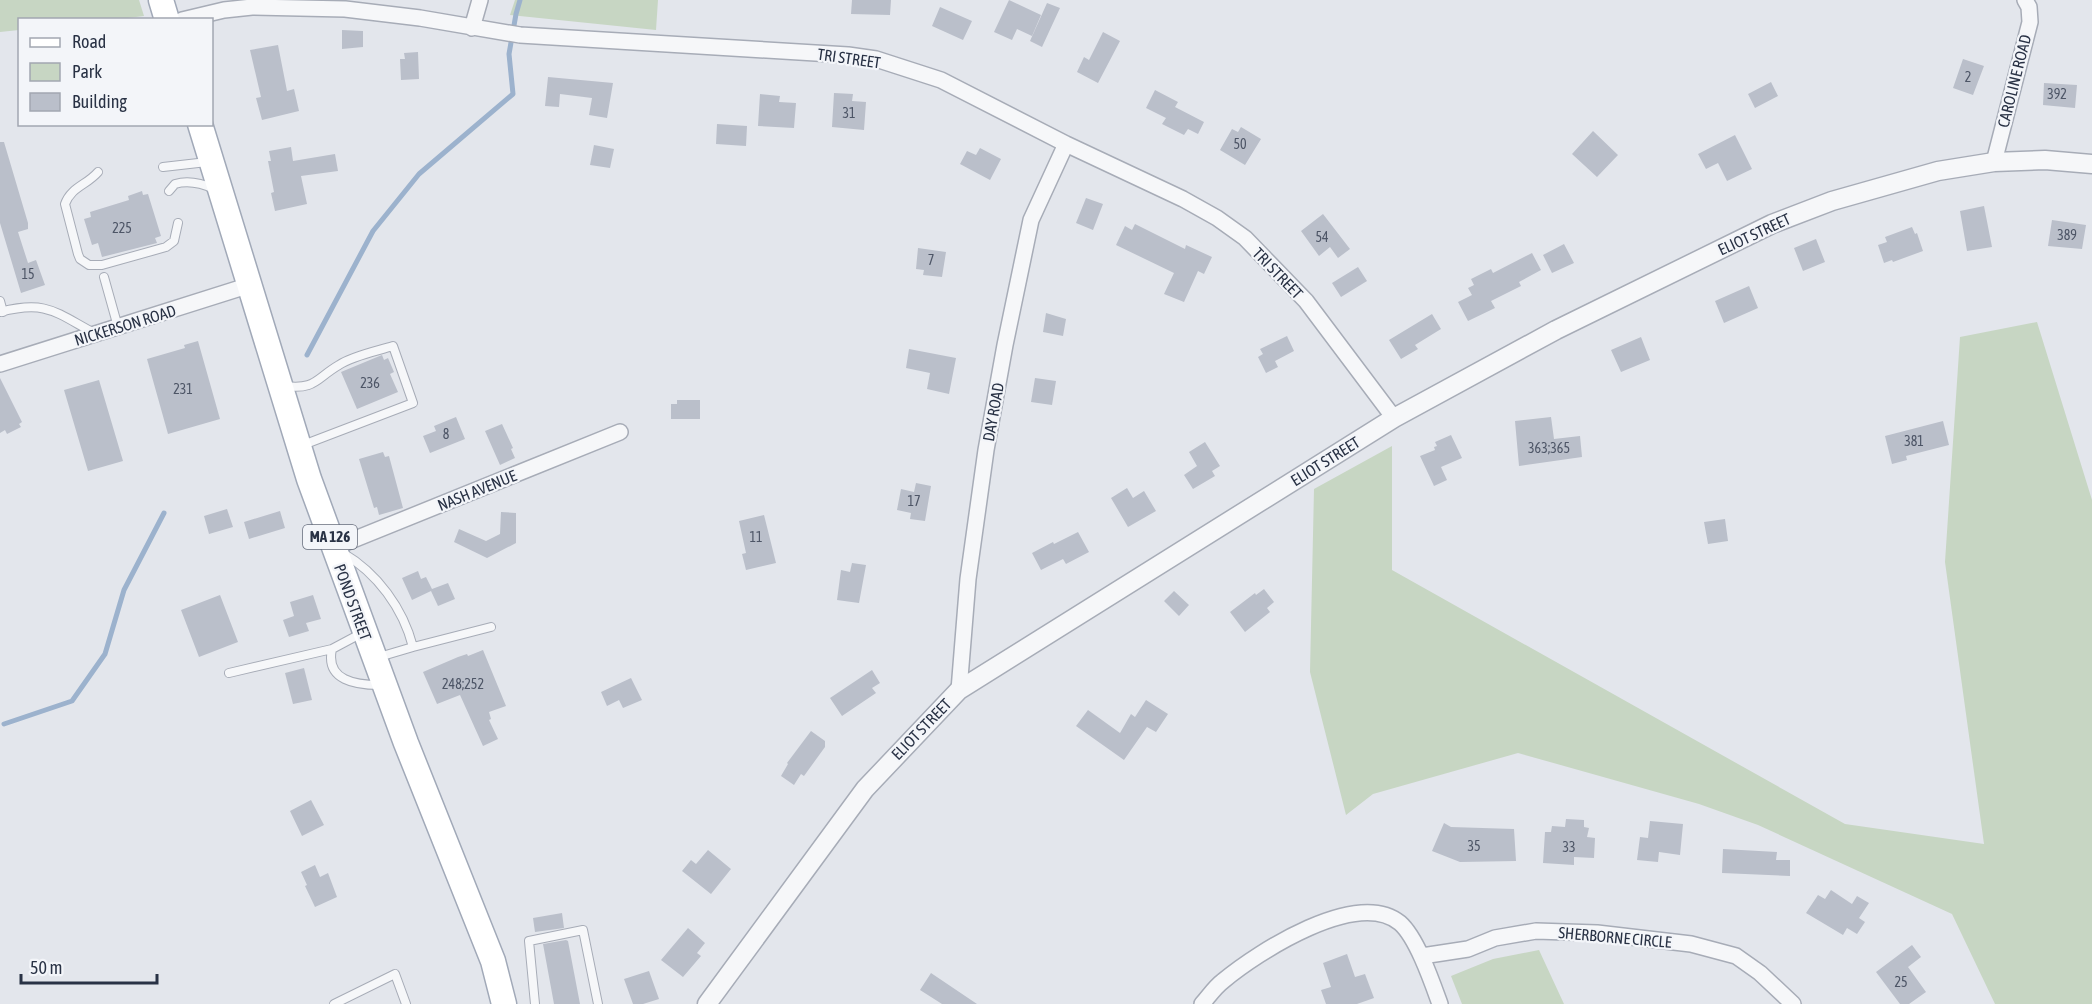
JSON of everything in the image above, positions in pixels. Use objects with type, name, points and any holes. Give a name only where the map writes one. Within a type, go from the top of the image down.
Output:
[{"type":"main road","points":[[161,0],[166,18]]},
{"type":"main road","name":"POND STREET","points":[[201,126],[279,386],[333,548],[384,685],[489,951],[504,1004]]},
{"type":"street","points":[[472,28],[480,0]]},
{"type":"street","name":"CAROLINE ROAD","points":[[1994,162],[2030,22],[2029,7],[2025,0]]},
{"type":"street","name":"TRI STREET","points":[[190,18],[224,10],[285,6],[345,9],[420,18],[520,35],[848,55],[876,59],[941,80],[1066,144],[1184,199],[1245,238],[1306,302],[1394,418]]},
{"type":"street","name":"DAY ROAD","points":[[959,690],[968,579],[986,450],[1005,345],[1030,220],[1066,144]]},
{"type":"street","name":"ELIOT STREET","points":[[707,1004],[865,789],[959,690],[1394,418],[1546,335],[1772,224],[1832,201],[1938,171],[1994,162],[2045,160],[2092,164]]},
{"type":"street","name":"NICKERSON ROAD","points":[[0,364],[250,285]]},
{"type":"street","name":"NASH AVENUE","points":[[333,548],[620,432]]},
{"type":"street","points":[[1202,1004],[1221,982],[1288,937],[1359,912],[1383,913],[1401,924],[1422,956],[1440,1004]]},
{"type":"street","name":"SHERBORNE CIRCLE","points":[[1422,956],[1468,949],[1495,938],[1536,931],[1597,933],[1691,944],[1736,956],[1761,972],[1792,1004]]},
{"type":"lane","points":[[163,167],[212,161]]},
{"type":"lane","points":[[98,172],[92,179],[73,190],[64,204],[78,254],[84,262],[89,265],[102,265],[166,247],[174,241],[178,223]]},
{"type":"lane","points":[[169,191],[175,184],[187,182],[202,184],[221,193]]},
{"type":"lane","points":[[104,278],[118,327]]},
{"type":"lane","points":[[0,301],[2,312],[38,307],[50,309],[95,334]]},
{"type":"lane","points":[[279,386],[296,388],[317,383],[340,364],[393,346],[413,403],[298,446]]},
{"type":"lane","points":[[333,548],[361,565],[392,599],[405,622],[413,647]]},
{"type":"lane","points":[[374,658],[491,627]]},
{"type":"lane","points":[[229,673],[332,649],[364,632]]},
{"type":"lane","points":[[332,649],[332,662],[337,673],[347,681],[384,685]]},
{"type":"lane","points":[[536,1004],[529,941],[583,930],[598,1004]]},
{"type":"lane","points":[[334,1004],[395,974],[406,1004]]},
{"type":"green space","points":[[0,0],[139,0],[144,16],[18,18],[18,30],[0,32]]},
{"type":"green space","points":[[515,0],[658,0],[656,30],[510,15]]},
{"type":"green space","points":[[2037,322],[2092,500],[2092,1004],[1995,1004],[1952,914],[1758,825],[1699,804],[1518,753],[1373,794],[1346,815],[1310,672],[1314,489],[1392,446],[1392,570],[1845,824],[1984,844],[1945,562],[1960,337]]},
{"type":"green space","points":[[1539,950],[1564,1004],[1462,1004],[1451,976],[1493,959]]},
{"type":"building","points":[[852,0],[891,0],[890,15],[851,14]]},
{"type":"building","points":[[1009,0],[1041,15],[1032,36],[1017,29],[1012,40],[994,32]]},
{"type":"building","points":[[1047,3],[1060,8],[1042,47],[1030,41]]},
{"type":"building","points":[[940,7],[972,21],[963,40],[932,26]]},
{"type":"building","points":[[342,30],[363,31],[363,47],[342,49]]},
{"type":"building","points":[[1103,32],[1120,41],[1098,83],[1077,72],[1084,57],[1089,60]]},
{"type":"building","points":[[278,45],[287,91],[294,89],[299,111],[262,120],[256,98],[261,97],[250,50]]},
{"type":"building","points":[[418,52],[419,79],[401,80],[400,59],[405,59],[404,53]]},
{"type":"building","points":[[1963,59],[1984,66],[1973,95],[1953,88]]},
{"type":"building","points":[[548,77],[613,83],[607,118],[589,115],[592,98],[560,94],[559,107],[545,106]]},
{"type":"building","points":[[1771,82],[1778,96],[1755,108],[1748,94]]},
{"type":"building","points":[[2044,83],[2077,85],[2075,108],[2043,105]]},
{"type":"building","points":[[1155,90],[1178,102],[1175,107],[1204,122],[1198,134],[1188,129],[1184,135],[1162,124],[1166,118],[1146,108]]},
{"type":"building","points":[[834,93],[853,94],[852,101],[866,102],[864,130],[832,127]]},
{"type":"building","points":[[760,94],[780,96],[779,102],[796,103],[794,128],[758,126]]},
{"type":"building","points":[[717,124],[747,126],[746,146],[716,144]]},
{"type":"building","points":[[1241,127],[1261,139],[1245,165],[1220,150],[1232,129],[1238,132]]},
{"type":"building","points":[[1593,131],[1618,155],[1597,177],[1572,154]]},
{"type":"building","points":[[1735,135],[1752,169],[1727,181],[1718,163],[1706,169],[1698,154]]},
{"type":"building","points":[[0,142],[4,142],[28,223],[28,229],[18,232],[28,263],[36,260],[45,285],[21,293],[0,223]]},
{"type":"building","points":[[594,145],[614,149],[610,168],[590,165]]},
{"type":"building","points":[[291,147],[293,161],[335,154],[338,171],[301,176],[307,204],[275,211],[271,193],[274,192],[268,161],[271,161],[269,151]]},
{"type":"building","points":[[980,148],[1001,159],[990,180],[960,164],[967,151],[976,155]]},
{"type":"building","points":[[142,191],[143,195],[148,194],[161,236],[155,238],[157,243],[102,257],[98,243],[92,245],[84,219],[91,217],[90,212],[129,200],[128,196]]},
{"type":"building","points":[[1086,198],[1103,204],[1093,230],[1076,223]]},
{"type":"building","points":[[1984,206],[1992,247],[1967,251],[1960,211]]},
{"type":"building","points":[[1323,214],[1350,249],[1338,258],[1330,247],[1319,256],[1301,231]]},
{"type":"building","points":[[2052,220],[2086,225],[2082,249],[2048,246]]},
{"type":"building","points":[[1135,224],[1185,249],[1186,245],[1212,257],[1204,274],[1198,271],[1184,302],[1164,294],[1174,273],[1116,245],[1125,226],[1132,230]]},
{"type":"building","points":[[1912,227],[1915,234],[1917,233],[1923,251],[1884,263],[1878,245],[1887,242],[1885,237]]},
{"type":"building","points":[[1816,239],[1825,262],[1803,271],[1794,248]]},
{"type":"building","points":[[1564,244],[1574,263],[1552,273],[1543,255]]},
{"type":"building","points":[[918,248],[946,252],[942,277],[923,275],[924,270],[916,269]]},
{"type":"building","points":[[1532,253],[1541,270],[1519,282],[1521,286],[1491,301],[1495,308],[1468,321],[1458,302],[1472,295],[1468,288],[1474,285],[1471,279],[1491,269],[1493,273]]},
{"type":"building","points":[[1358,267],[1367,281],[1341,297],[1332,283]]},
{"type":"building","points":[[1749,286],[1758,308],[1724,323],[1715,301]]},
{"type":"building","points":[[1046,313],[1066,319],[1063,336],[1043,332]]},
{"type":"building","points":[[1432,314],[1441,329],[1415,345],[1418,349],[1401,359],[1389,340]]},
{"type":"building","points":[[1287,336],[1294,351],[1275,361],[1278,367],[1266,373],[1258,357],[1263,354],[1260,349]]},
{"type":"building","points":[[1641,337],[1650,360],[1621,372],[1611,350]]},
{"type":"building","points":[[198,341],[220,419],[168,434],[147,359],[185,348],[184,345]]},
{"type":"building","points":[[909,349],[956,358],[949,394],[927,389],[930,373],[906,368]]},
{"type":"building","points":[[382,355],[384,360],[388,358],[394,372],[390,374],[398,392],[357,409],[341,372]]},
{"type":"building","points":[[0,378],[22,422],[19,424],[21,427],[7,434],[5,430],[0,433]]},
{"type":"building","points":[[1035,378],[1056,381],[1052,405],[1031,402]]},
{"type":"building","points":[[99,380],[123,461],[88,471],[64,390]]},
{"type":"building","points":[[677,400],[700,400],[700,419],[671,419],[671,404],[677,404]]},
{"type":"building","points":[[456,417],[465,439],[430,453],[423,436],[436,431],[434,426]]},
{"type":"building","points":[[1551,417],[1554,439],[1580,436],[1582,457],[1519,466],[1515,421]]},
{"type":"building","points":[[1943,421],[1949,445],[1906,456],[1907,460],[1892,464],[1885,436]]},
{"type":"building","points":[[502,424],[515,458],[500,465],[485,431]]},
{"type":"building","points":[[1451,435],[1462,458],[1441,467],[1447,480],[1434,486],[1420,456],[1435,450],[1434,447],[1437,446],[1435,442]]},
{"type":"building","points":[[1205,442],[1220,466],[1212,471],[1215,476],[1193,489],[1184,475],[1197,466],[1189,452]]},
{"type":"building","points":[[383,452],[385,457],[389,456],[403,508],[379,515],[377,507],[374,508],[359,459]]},
{"type":"building","points":[[916,483],[931,486],[925,521],[910,519],[911,513],[897,510],[901,489],[914,492]]},
{"type":"building","points":[[1127,488],[1133,498],[1144,491],[1156,511],[1128,527],[1111,498]]},
{"type":"building","points":[[227,509],[233,527],[209,534],[204,516]]},
{"type":"building","points":[[280,511],[285,528],[249,539],[244,522]]},
{"type":"building","points":[[501,512],[516,513],[516,543],[487,558],[454,542],[459,529],[486,541],[500,534]]},
{"type":"building","points":[[764,515],[776,563],[746,570],[742,554],[746,553],[739,521]]},
{"type":"building","points":[[1725,519],[1728,541],[1708,544],[1704,522]]},
{"type":"building","points":[[1078,532],[1089,552],[1066,564],[1063,559],[1041,570],[1032,553]]},
{"type":"building","points":[[852,563],[866,565],[859,603],[837,600],[841,570],[850,572]]},
{"type":"building","points":[[418,571],[421,579],[426,577],[432,589],[448,583],[455,599],[438,606],[431,591],[412,600],[402,578]]},
{"type":"building","points":[[1264,589],[1274,602],[1267,608],[1270,612],[1245,632],[1230,612]]},
{"type":"building","points":[[1174,591],[1189,605],[1179,616],[1164,601]]},
{"type":"building","points":[[220,595],[238,642],[199,657],[181,610]]},
{"type":"building","points":[[313,595],[321,619],[306,623],[309,631],[289,637],[283,620],[294,616],[290,602]]},
{"type":"building","points":[[483,650],[506,706],[489,712],[491,719],[489,720],[498,739],[483,746],[460,695],[437,704],[423,672],[458,657]]},
{"type":"building","points":[[304,668],[312,700],[293,704],[285,673]]},
{"type":"building","points":[[872,670],[880,683],[872,688],[876,693],[842,716],[830,698]]},
{"type":"building","points":[[631,678],[642,700],[623,708],[619,700],[607,706],[601,692]]},
{"type":"building","points":[[1146,700],[1168,714],[1156,732],[1147,727],[1124,760],[1076,726],[1088,710],[1120,733],[1131,714],[1135,717]]},
{"type":"building","points":[[811,731],[825,741],[825,747],[804,776],[801,774],[794,785],[781,776],[787,763]]},
{"type":"building","points":[[311,800],[324,825],[302,836],[290,811]]},
{"type":"building","points":[[1566,819],[1584,820],[1584,827],[1589,828],[1587,837],[1595,838],[1594,858],[1574,857],[1574,865],[1543,863],[1545,832],[1551,832],[1552,826],[1565,827]]},
{"type":"building","points":[[1650,821],[1683,824],[1680,855],[1659,852],[1658,862],[1637,860],[1640,837],[1648,838]]},
{"type":"building","points":[[1444,823],[1451,827],[1514,829],[1516,861],[1460,862],[1432,851]]},
{"type":"building","points":[[1723,849],[1777,852],[1776,860],[1790,860],[1790,876],[1722,873]]},
{"type":"building","points":[[708,850],[731,869],[711,894],[682,871],[691,860],[696,864]]},
{"type":"building","points":[[315,865],[320,877],[328,873],[337,897],[315,907],[301,872]]},
{"type":"building","points":[[1831,890],[1852,904],[1857,896],[1869,903],[1859,918],[1865,922],[1857,934],[1847,928],[1843,935],[1806,913],[1818,895],[1825,899]]},
{"type":"building","points":[[562,913],[564,928],[535,932],[533,918]]},
{"type":"building","points":[[688,928],[705,943],[697,953],[701,956],[683,977],[661,960]]},
{"type":"building","points":[[566,940],[580,1004],[554,1004],[543,944]]},
{"type":"building","points":[[1912,945],[1921,957],[1908,967],[1926,992],[1909,1004],[1900,1004],[1876,972]]},
{"type":"building","points":[[1347,954],[1355,977],[1365,974],[1374,998],[1357,1004],[1326,1004],[1321,990],[1331,987],[1323,963]]},
{"type":"building","points":[[649,971],[659,999],[643,1004],[633,1004],[624,979]]},
{"type":"building","points":[[931,973],[977,1004],[942,1004],[920,990]]},
{"type":"waterway","points":[[307,355],[373,231],[419,174],[513,94],[509,54],[520,0]]},
{"type":"waterway","points":[[4,724],[72,701],[105,654],[124,590],[164,513]]}]
